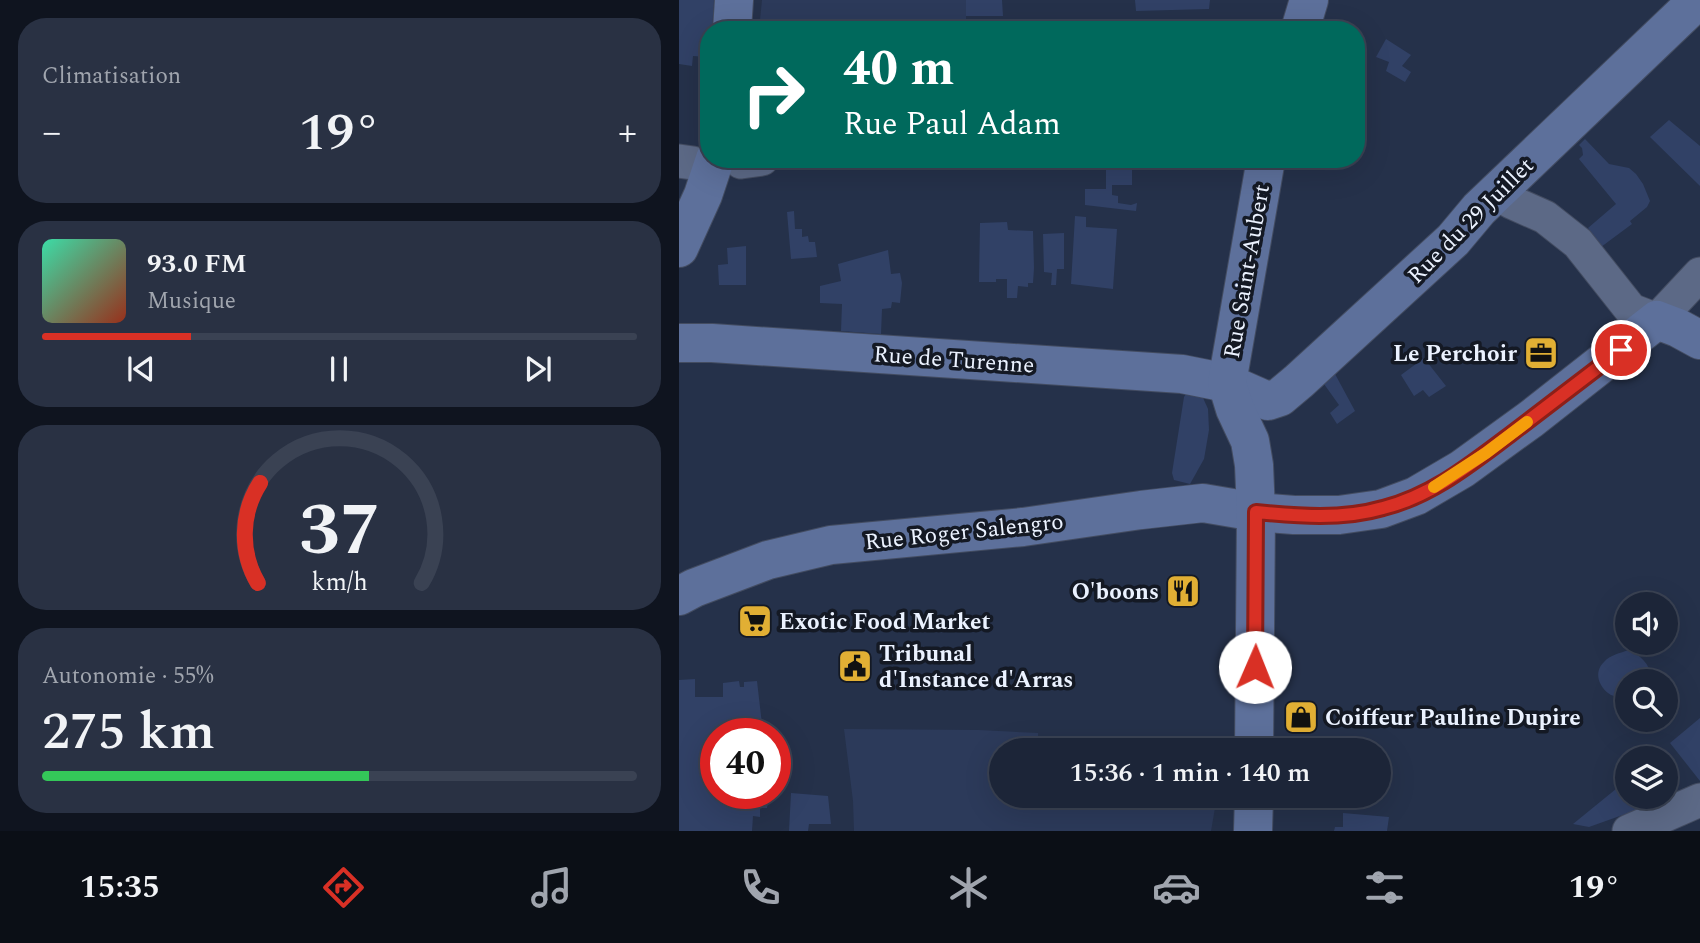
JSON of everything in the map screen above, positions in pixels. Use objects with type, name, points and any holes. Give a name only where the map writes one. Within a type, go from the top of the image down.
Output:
[{"type":"street","points":[[732,21],[734,0]]},
{"type":"street","points":[[1303,21],[1309,0]]},
{"type":"street","name":"Rue du 29 Juillet","points":[[1227,383],[1268,401],[1283,396],[1453,240],[1500,188],[1698,0]]},
{"type":"street","points":[[679,248],[715,168]]},
{"type":"street","name":"Rue Saint-Aubert","points":[[1227,383],[1264,168]]},
{"type":"street","points":[[1500,188],[1511,202],[1545,217],[1578,243],[1631,310],[1678,328],[1700,340]]},
{"type":"street","points":[[1657,320],[1700,274]]},
{"type":"street","name":"Rue Roger Salengro","points":[[684,585],[831,545],[1023,527],[1203,503],[1294,515],[1339,515],[1381,509],[1416,496],[1486,453],[1657,320]]},
{"type":"street","name":"Rue de Turenne","points":[[679,342],[1182,374],[1227,383]]},
{"type":"street","points":[[1227,383],[1253,450],[1256,512],[1254,738]]},
{"type":"street","points":[[1629,831],[1700,800]]},
{"type":"street","points":[[1253,831],[1254,808]]},
{"type":"shaded area","points":[[679,0],[714,0],[713,21],[700,21],[700,56],[693,56],[692,66],[679,64]]},
{"type":"shaded area","points":[[762,0],[966,0],[966,21],[760,21]]},
{"type":"shaded area","points":[[966,0],[1002,0],[1003,16],[966,16]]},
{"type":"shaded area","points":[[1135,0],[1210,0],[1209,9],[1136,11]]},
{"type":"shaded area","points":[[1386,39],[1411,55],[1402,66],[1411,72],[1405,82],[1386,71],[1389,62],[1376,57]]},
{"type":"shaded area","points":[[1669,120],[1700,146],[1700,186],[1650,137]]},
{"type":"shaded area","points":[[1585,139],[1609,164],[1629,168],[1636,174],[1650,201],[1647,207],[1630,221],[1632,224],[1601,247],[1588,228],[1616,204],[1579,159],[1583,155],[1579,145]]},
{"type":"shaded area","points":[[1106,168],[1132,168],[1132,185],[1112,185],[1112,195],[1118,196],[1118,203],[1137,203],[1136,211],[1085,205],[1085,189],[1106,189]]},
{"type":"shaded area","points":[[794,211],[795,229],[802,229],[802,237],[808,236],[809,242],[815,242],[817,257],[791,259],[787,212]]},
{"type":"shaded area","points":[[1075,216],[1086,217],[1086,227],[1117,229],[1113,289],[1071,284]]},
{"type":"shaded area","points":[[1007,222],[1008,230],[1033,231],[1033,283],[1028,283],[1028,287],[1018,286],[1017,298],[1007,298],[1007,279],[979,282],[980,223]]},
{"type":"shaded area","points":[[1064,233],[1064,269],[1057,269],[1056,285],[1051,285],[1052,273],[1044,272],[1043,234]]},
{"type":"shaded area","points":[[746,246],[746,285],[719,285],[718,265],[728,264],[727,248]]},
{"type":"shaded area","points":[[888,250],[891,274],[900,273],[900,303],[892,302],[891,308],[882,309],[881,334],[841,331],[842,304],[820,303],[820,286],[841,281],[838,264]]},
{"type":"shaded area","points":[[1424,358],[1446,386],[1429,397],[1423,390],[1414,396],[1401,375]]},
{"type":"shaded area","points":[[1335,374],[1355,411],[1337,424],[1330,413],[1339,405],[1324,384]]},
{"type":"shaded area","points":[[1190,387],[1200,391],[1208,409],[1209,430],[1204,459],[1190,484],[1174,480],[1172,473],[1184,397]]},
{"type":"shaded area","points":[[1615,654],[1638,655],[1649,669],[1615,669],[1615,696],[1611,695],[1601,684],[1598,675],[1601,666]]},
{"type":"shaded area","points":[[695,679],[695,697],[723,697],[723,683],[739,681],[740,687],[744,687],[744,682],[757,681],[761,718],[700,718],[700,809],[760,809],[760,817],[753,816],[752,831],[679,831],[679,680]]},
{"type":"shaded area","points":[[1700,718],[1700,781],[1678,753],[1678,746],[1670,743]]},
{"type":"shaded area","points":[[844,729],[979,730],[1038,733],[1038,738],[989,738],[989,808],[1215,808],[1211,831],[854,831]]},
{"type":"shaded area","points":[[1615,790],[1615,809],[1639,809],[1589,827],[1573,824]]},
{"type":"shaded area","points":[[791,793],[828,796],[831,824],[809,824],[808,831],[789,831]]},
{"type":"shaded area","points":[[1343,813],[1389,817],[1387,831],[1334,831],[1335,827],[1343,827]]},
{"type":"slow traffic","points":[[1434,487],[1527,422]]},
{"type":"place","name":"Le Perchoir","points":[[1541,353]]},
{"type":"place","name":"O'boons","points":[[1183,591]]},
{"type":"place","name":"Exotic Food Market","points":[[755,621]]},
{"type":"place","name":"Tribunal d'Instance d'Arras","points":[[855,666]]},
{"type":"place","name":"Coiffeur Pauline Dupire","points":[[1301,717]]},
{"type":"route","points":[[1255,667],[1256,512],[1294,515],[1355,514],[1395,505],[1416,496],[1486,453],[1621,350]]}]
